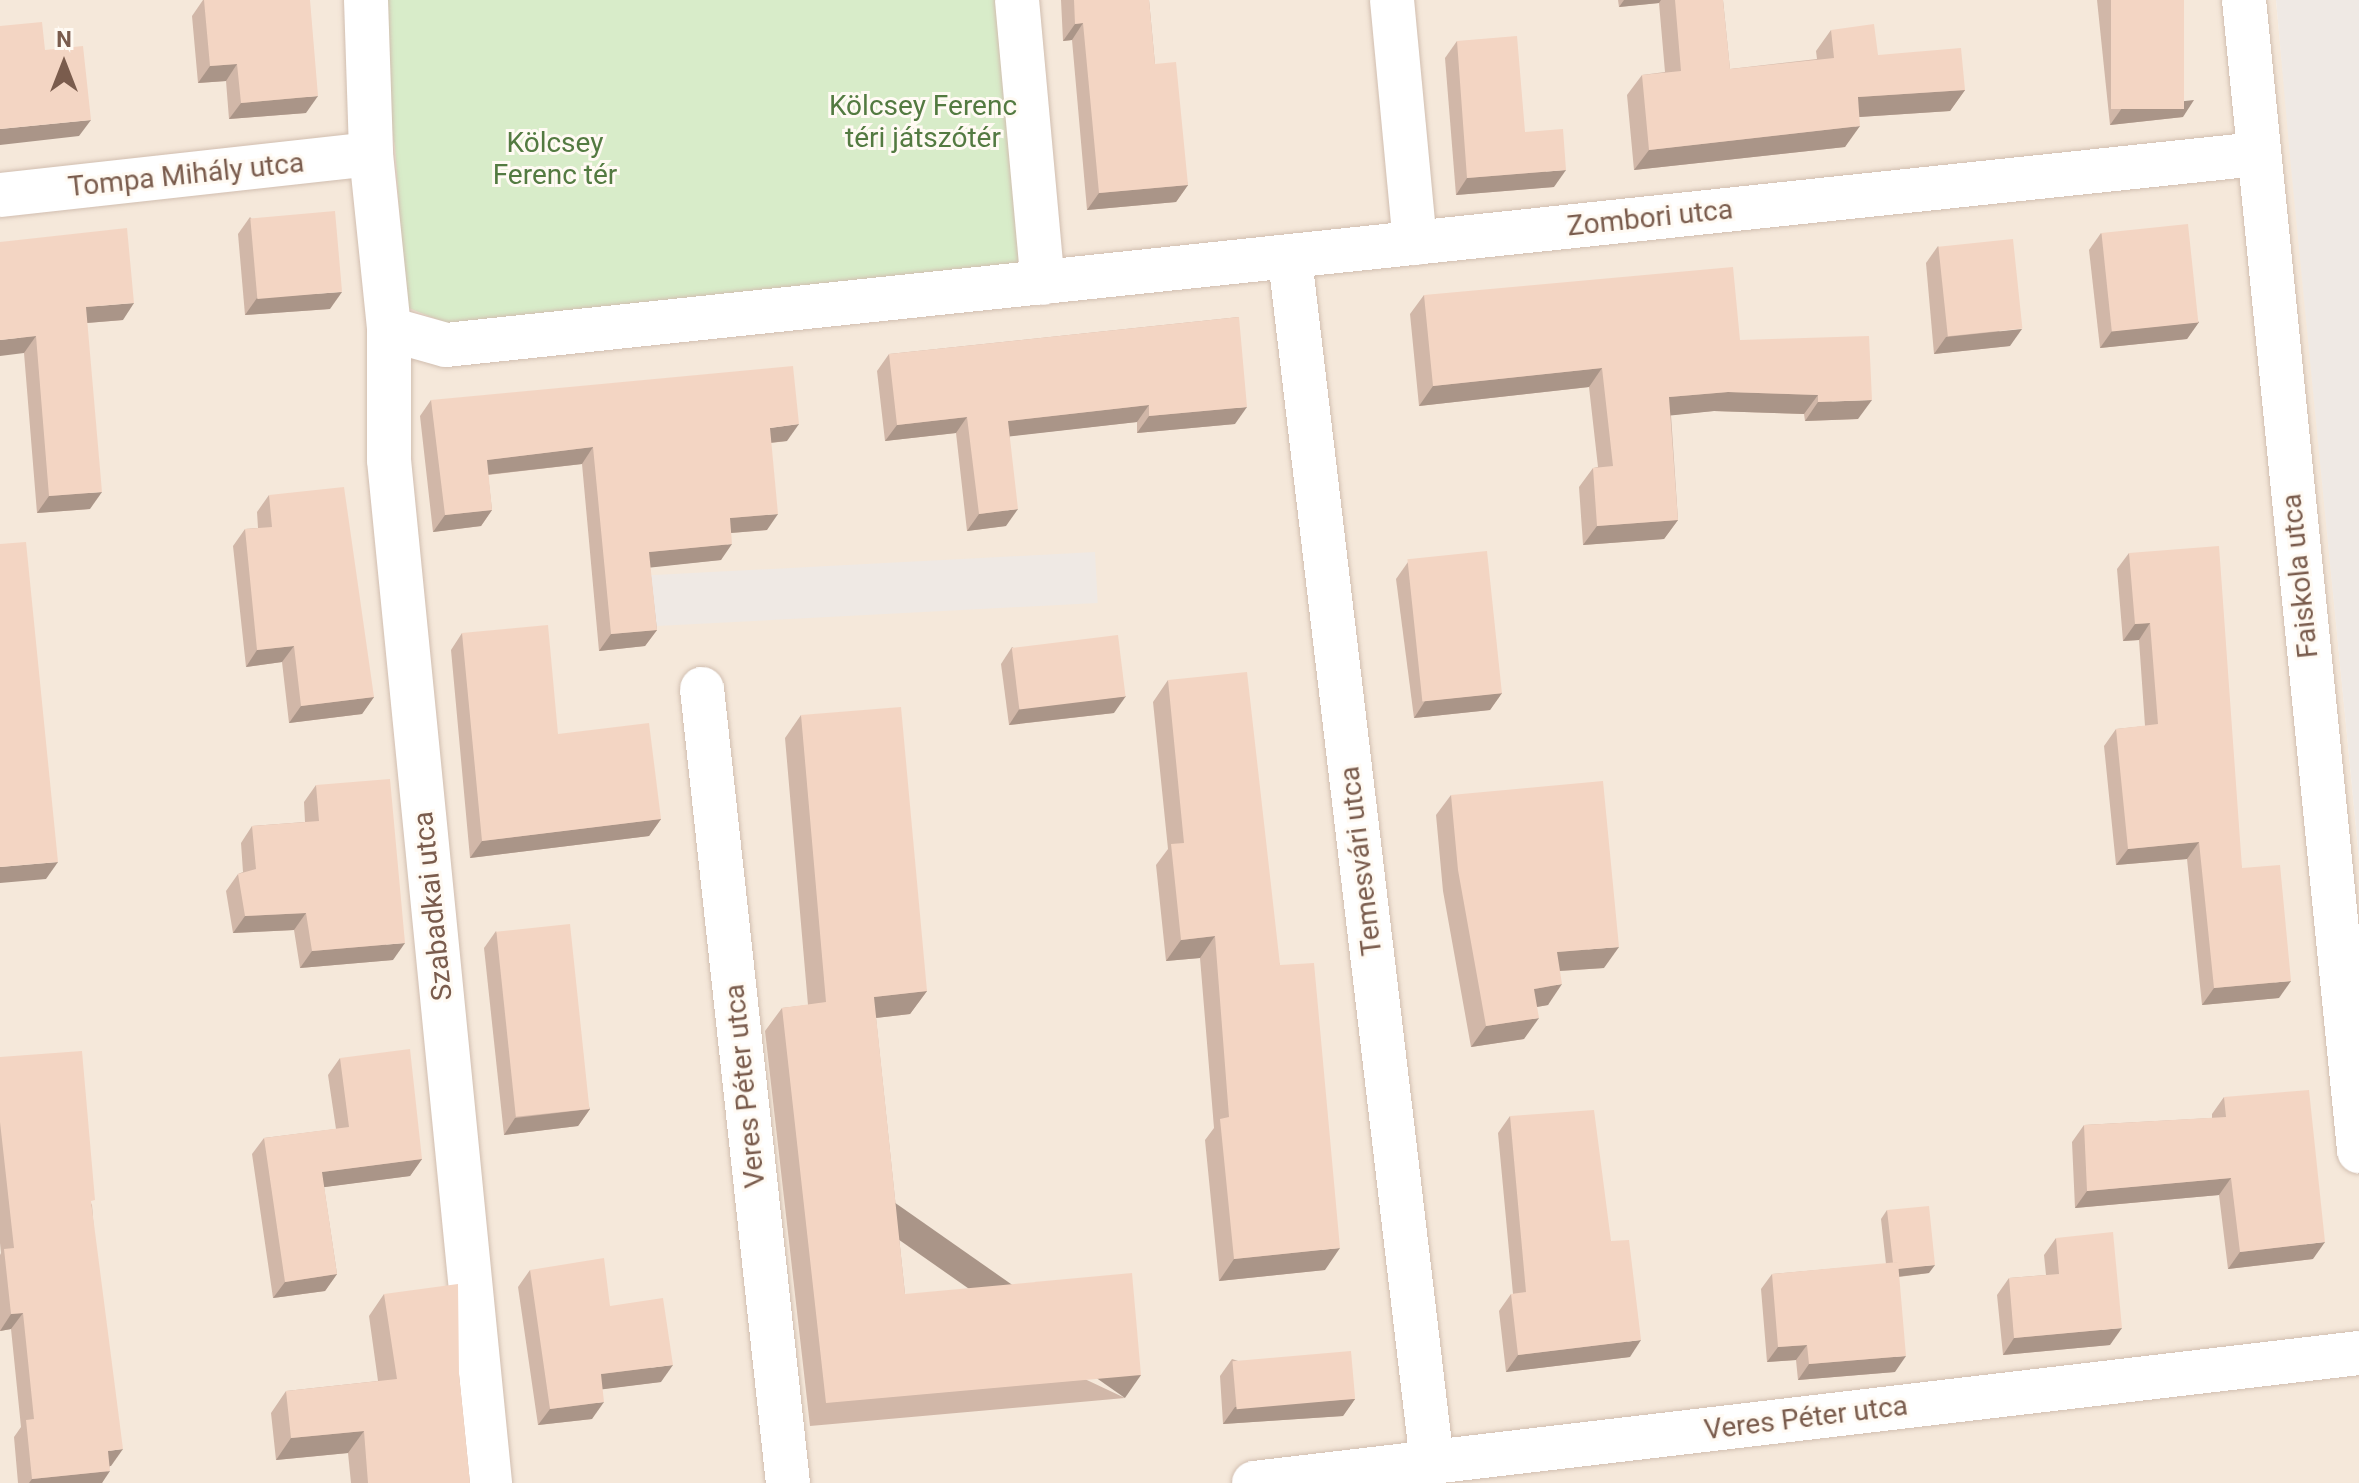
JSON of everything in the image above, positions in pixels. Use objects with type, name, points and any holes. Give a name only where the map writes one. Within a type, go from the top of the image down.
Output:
[{"type":"street","points":[[366,0],[371,154],[389,329],[446,345],[1043,283],[1017,0]]},
{"type":"street","points":[[1392,0],[1415,243]]},
{"type":"street","name":"Faiskola utca","points":[[2244,0],[2359,1151]]},
{"type":"street","name":"Tompa Mihály utca","points":[[0,195],[371,154]]},
{"type":"street","name":"Zombori utca","points":[[1043,283],[2257,154]]},
{"type":"street","name":"Temesvári utca","points":[[1290,259],[1432,1463]]},
{"type":"street","name":"Szabadkai utca","points":[[389,329],[389,460],[490,1483]]},
{"type":"street","name":"Veres Péter utca","points":[[702,689],[788,1483]]},
{"type":"street","name":"Veres Péter utca","points":[[1254,1483],[2359,1353]]},
{"type":"shaded area","points":[[0,0],[2276,0],[2359,859],[2359,1483],[0,1483]]},
{"type":"shaded area","points":[[2276,0],[2359,0],[2359,859],[2290,157]]},
{"type":"shaded area","points":[[1095,552],[1098,603],[642,627],[640,576]]},
{"type":"green space","name":"Kölcsey Ferenc tér","points":[[370,0],[1017,0],[1043,283],[452,325],[406,307],[395,147]]},
{"type":"building","points":[[204,0],[310,0],[318,96],[241,103],[237,64],[210,66]]},
{"type":"building","points":[[1074,0],[1149,0],[1155,64],[1176,62],[1188,185],[1099,193],[1083,23],[1075,24]]},
{"type":"building","points":[[1675,0],[1723,0],[1730,69],[1834,58],[1831,30],[1874,24],[1878,55],[1961,48],[1965,90],[1858,97],[1860,126],[1649,150],[1642,75],[1681,71]]},
{"type":"building","points":[[2111,0],[2184,0],[2184,109],[2111,109]]},
{"type":"building","points":[[42,22],[45,50],[83,46],[91,120],[0,129],[0,26]]},
{"type":"building","points":[[1517,36],[1525,132],[1563,129],[1566,170],[1467,178],[1457,41]]},
{"type":"building","points":[[335,211],[342,292],[257,299],[250,218]]},
{"type":"building","points":[[2188,224],[2198,322],[2112,332],[2101,233]]},
{"type":"building","points":[[127,228],[134,303],[86,307],[102,492],[49,496],[36,336],[0,340],[0,242]]},
{"type":"building","points":[[2013,239],[2022,329],[1948,336],[1938,247]]},
{"type":"building","points":[[1733,267],[1740,340],[1869,336],[1872,400],[1818,402],[1818,395],[1728,392],[1669,397],[1678,520],[1597,526],[1593,468],[1613,466],[1602,368],[1433,386],[1424,295]]},
{"type":"building","points":[[1239,317],[1247,407],[1149,416],[1149,405],[1008,421],[1018,509],[979,514],[967,417],[897,425],[889,354]]},
{"type":"building","points":[[793,366],[799,424],[770,428],[778,514],[730,518],[732,544],[649,552],[657,630],[611,634],[593,447],[487,460],[492,510],[445,515],[431,400]]},
{"type":"building","points":[[344,487],[374,697],[301,706],[294,646],[257,650],[245,529],[272,527],[269,495]]},
{"type":"building","points":[[26,542],[58,862],[0,867],[0,544]]},
{"type":"building","points":[[2219,546],[2242,868],[2280,865],[2291,981],[2214,988],[2199,842],[2128,849],[2116,729],[2158,724],[2150,623],[2135,624],[2129,553]]},
{"type":"building","points":[[1487,551],[1502,693],[1422,702],[1407,559]]},
{"type":"building","points":[[548,625],[558,734],[649,723],[661,819],[482,841],[462,633]]},
{"type":"building","points":[[1118,635],[1126,697],[1019,710],[1012,648]]},
{"type":"building","points":[[1247,672],[1280,965],[1314,963],[1340,1248],[1234,1259],[1220,1119],[1229,1117],[1215,936],[1181,940],[1171,844],[1184,843],[1168,680]]},
{"type":"building","points":[[901,707],[927,991],[874,997],[905,1294],[1132,1273],[1141,1375],[826,1403],[782,1008],[826,1002],[801,715]]},
{"type":"building","points":[[390,779],[405,943],[312,951],[306,913],[245,916],[238,874],[256,869],[252,826],[319,821],[316,785]]},
{"type":"building","points":[[1603,781],[1619,947],[1557,952],[1562,984],[1534,989],[1539,1018],[1486,1026],[1458,870],[1451,795]]},
{"type":"building","points":[[570,924],[589,1109],[516,1117],[496,932]]},
{"type":"building","points":[[410,1049],[422,1159],[322,1172],[337,1274],[285,1282],[264,1138],[349,1127],[340,1058]]},
{"type":"building","points":[[82,1051],[95,1200],[91,1201],[123,1449],[108,1451],[110,1471],[32,1479],[26,1420],[34,1419],[23,1313],[11,1314],[4,1249],[14,1248],[0,1122],[0,1057]]},
{"type":"building","points":[[2309,1090],[2325,1242],[2240,1252],[2231,1178],[2087,1191],[2084,1125],[2226,1117],[2224,1097]]},
{"type":"building","points":[[1594,1110],[1611,1241],[1629,1240],[1641,1340],[1518,1355],[1511,1294],[1526,1292],[1510,1116]]},
{"type":"building","points":[[1929,1206],[1935,1265],[1898,1269],[1898,1262],[1893,1263],[1887,1210]]},
{"type":"building","points":[[2113,1232],[2122,1328],[2014,1338],[2009,1278],[2059,1274],[2056,1238]]},
{"type":"building","points":[[604,1258],[610,1306],[663,1298],[673,1365],[601,1374],[604,1402],[550,1409],[530,1270]]},
{"type":"building","points":[[1898,1262],[1906,1356],[1809,1364],[1807,1345],[1778,1347],[1772,1274]]},
{"type":"building","points":[[458,1284],[459,1374],[470,1483],[368,1483],[364,1431],[291,1438],[286,1391],[397,1379],[384,1294]]},
{"type":"building","points":[[1351,1351],[1355,1399],[1237,1409],[1232,1361]]},
{"type":"park label","name":"Kölcsey Ferenc téri játszótér","points":[[923,122]]}]
